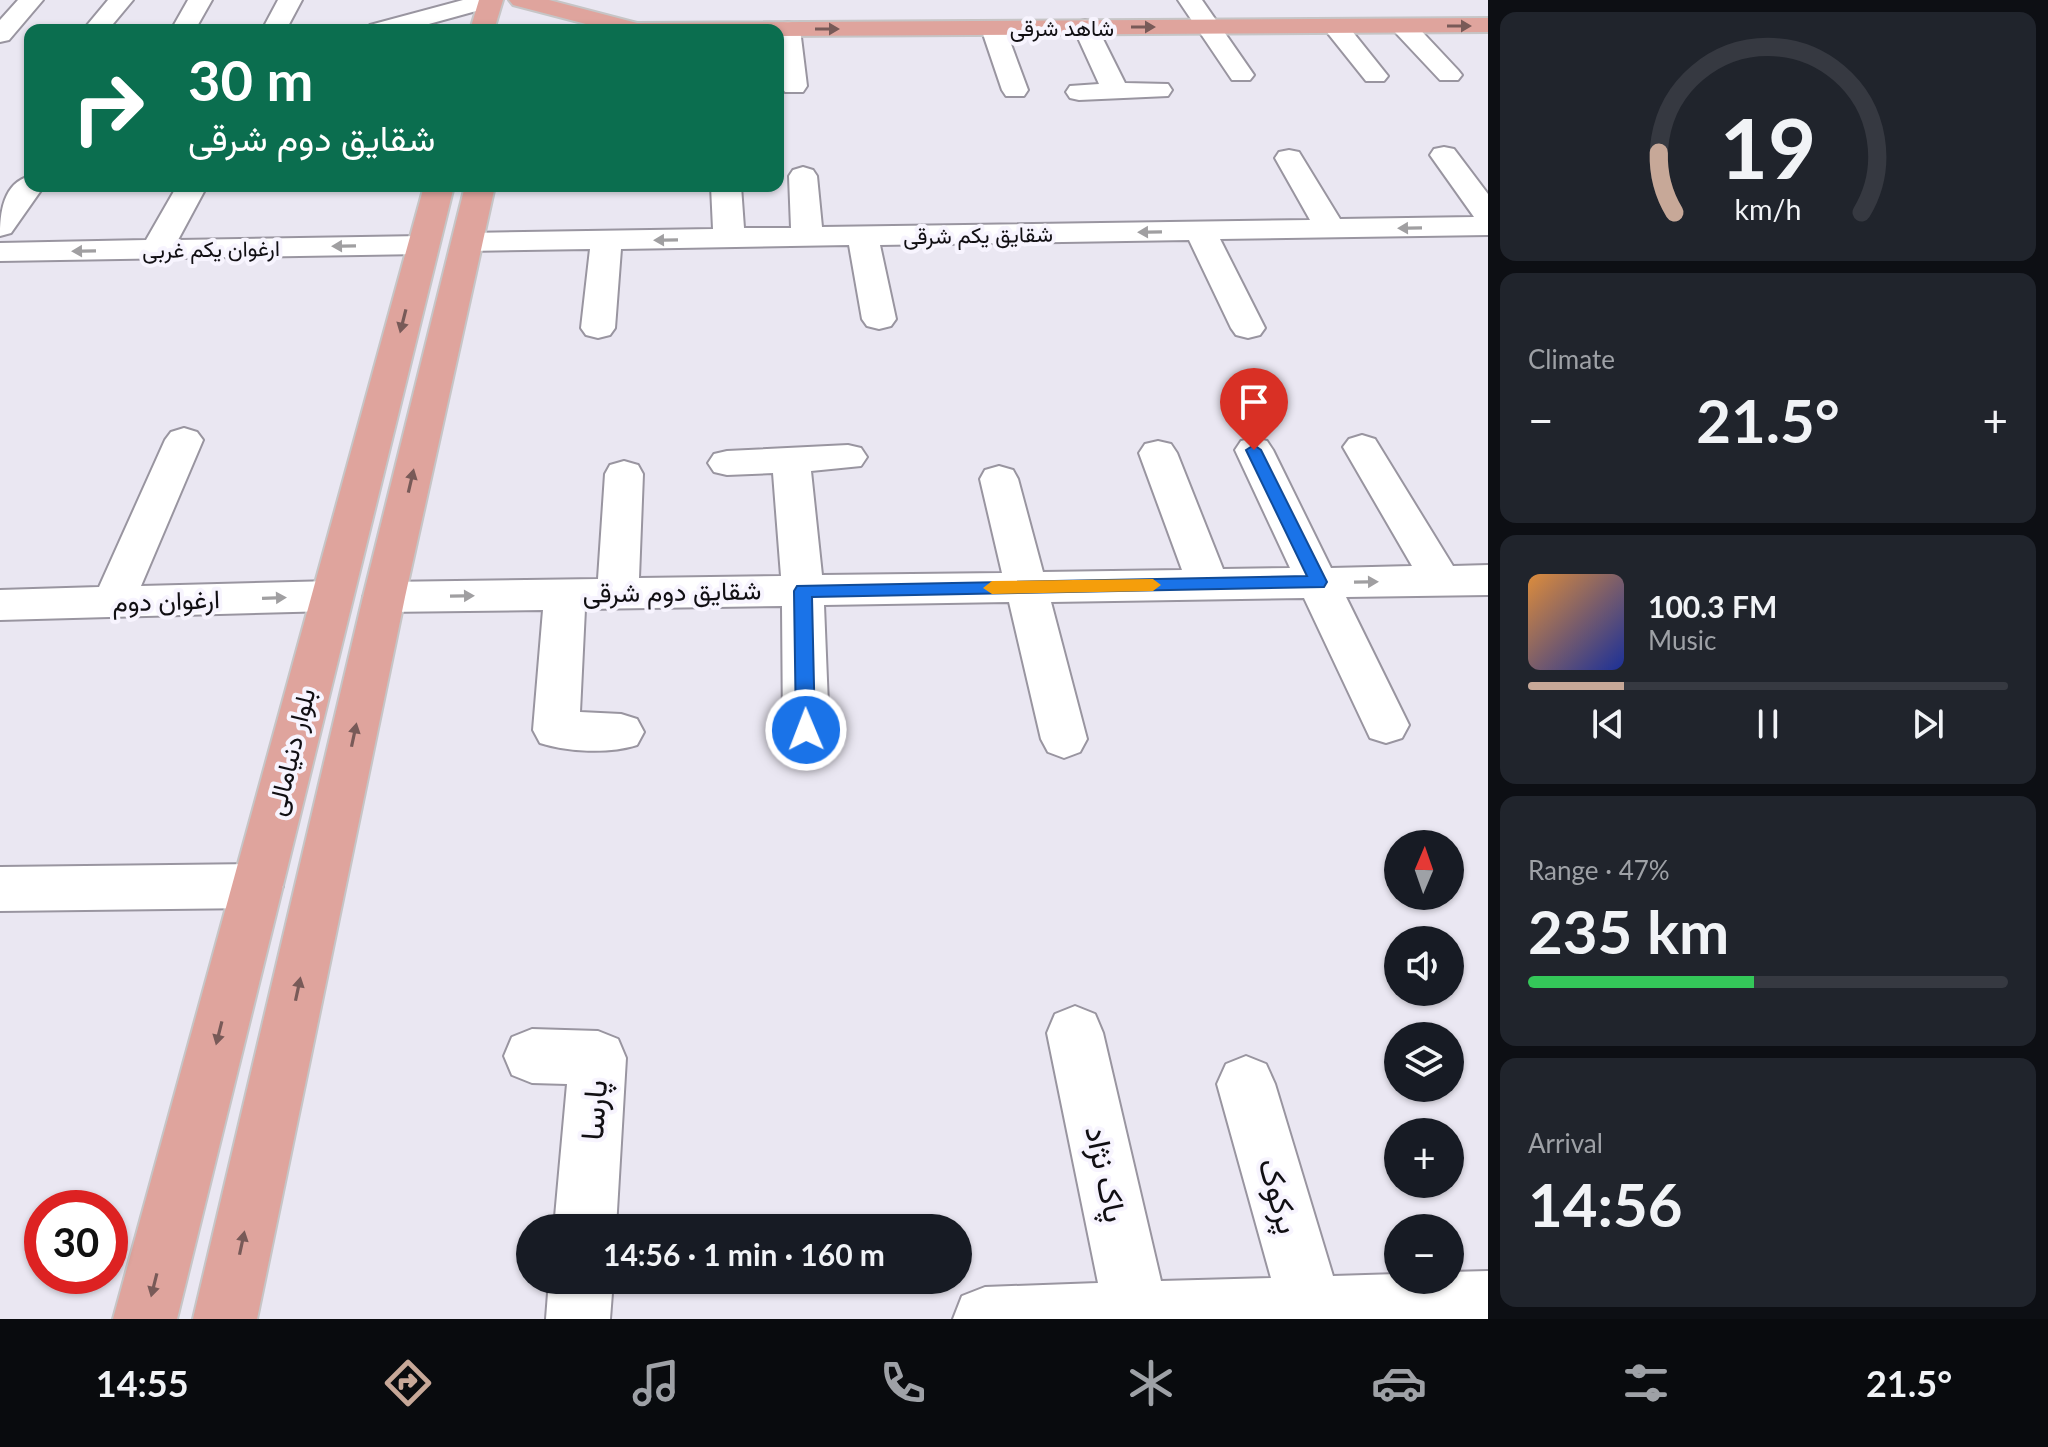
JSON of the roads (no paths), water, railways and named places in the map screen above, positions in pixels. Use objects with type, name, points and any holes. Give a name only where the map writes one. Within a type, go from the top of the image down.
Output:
[{"type":"main road","points":[[484,24],[490,0]]},
{"type":"main road","points":[[514,24],[520,0]]},
{"type":"main road","name":"شاهد شرقی","points":[[520,0],[613,24]]},
{"type":"main road","name":"شاهد شرقی","points":[[784,29],[1488,25]]},
{"type":"main road","name":"بلوار دنیامالی","points":[[225,1319],[384,597],[445,244],[440,192]]},
{"type":"main road","name":"بلوار دنیامالی","points":[[145,1319],[332,596],[445,244],[476,192]]},
{"type":"street","points":[[0,37],[31,0]]},
{"type":"street","points":[[100,24],[121,0]]},
{"type":"street","points":[[186,24],[200,0]]},
{"type":"street","points":[[277,24],[290,0]]},
{"type":"street","points":[[401,24],[490,0]]},
{"type":"street","points":[[1190,0],[1241,75]]},
{"type":"street","points":[[1335,26],[1375,76]]},
{"type":"street","points":[[1403,26],[1449,75]]},
{"type":"street","points":[[1085,27],[1116,91]]},
{"type":"street","points":[[993,28],[1015,90]]},
{"type":"street","points":[[788,29],[794,86]]},
{"type":"street","points":[[0,37],[24,39]]},
{"type":"street","points":[[1079,92],[1159,90]]},
{"type":"street","points":[[1444,155],[1488,215]]},
{"type":"street","points":[[1289,158],[1331,229]]},
{"type":"street","points":[[803,176],[807,237]]},
{"type":"street","points":[[0,227],[25,192]]},
{"type":"street","points":[[157,249],[189,192]]},
{"type":"street","points":[[726,192],[729,239]]},
{"type":"street","name":"شقایق یکم شرقی","points":[[445,244],[1488,226]]},
{"type":"street","points":[[1200,231],[1248,328]]},
{"type":"street","points":[[863,236],[879,319]]},
{"type":"street","points":[[598,328],[606,240]]},
{"type":"street","name":"ارغوان یکم غربی","points":[[0,252],[445,244]]},
{"type":"street","points":[[113,602],[184,440]]},
{"type":"street","points":[[1362,447],[1441,580]]},
{"type":"street","points":[[1254,450],[1386,725]]},
{"type":"street","points":[[1158,453],[1208,584]]},
{"type":"street","points":[[727,463],[848,457]]},
{"type":"street","points":[[791,460],[803,591],[806,730]]},
{"type":"street","points":[[618,593],[624,474]]},
{"type":"street","points":[[999,479],[1064,739]]},
{"type":"street","name":"شقایق دوم شرقی","points":[[384,597],[1488,580]]},
{"type":"street","points":[[565,594],[556,730],[621,732]]},
{"type":"street","name":"ارغوان دوم","points":[[0,605],[332,596]]},
{"type":"street","points":[[0,889],[257,886]]},
{"type":"street","name":"پاک نژاد","points":[[1075,1033],[1137,1315]]},
{"type":"street","name":"پارسا","points":[[532,1056],[598,1058],[586,1214]]},
{"type":"street","name":"پرکوک","points":[[1246,1084],[1311,1308]]},
{"type":"street","points":[[578,1319],[580,1294]]},
{"type":"street","points":[[985,1319],[1311,1308],[1428,1312],[1488,1303]]}]
